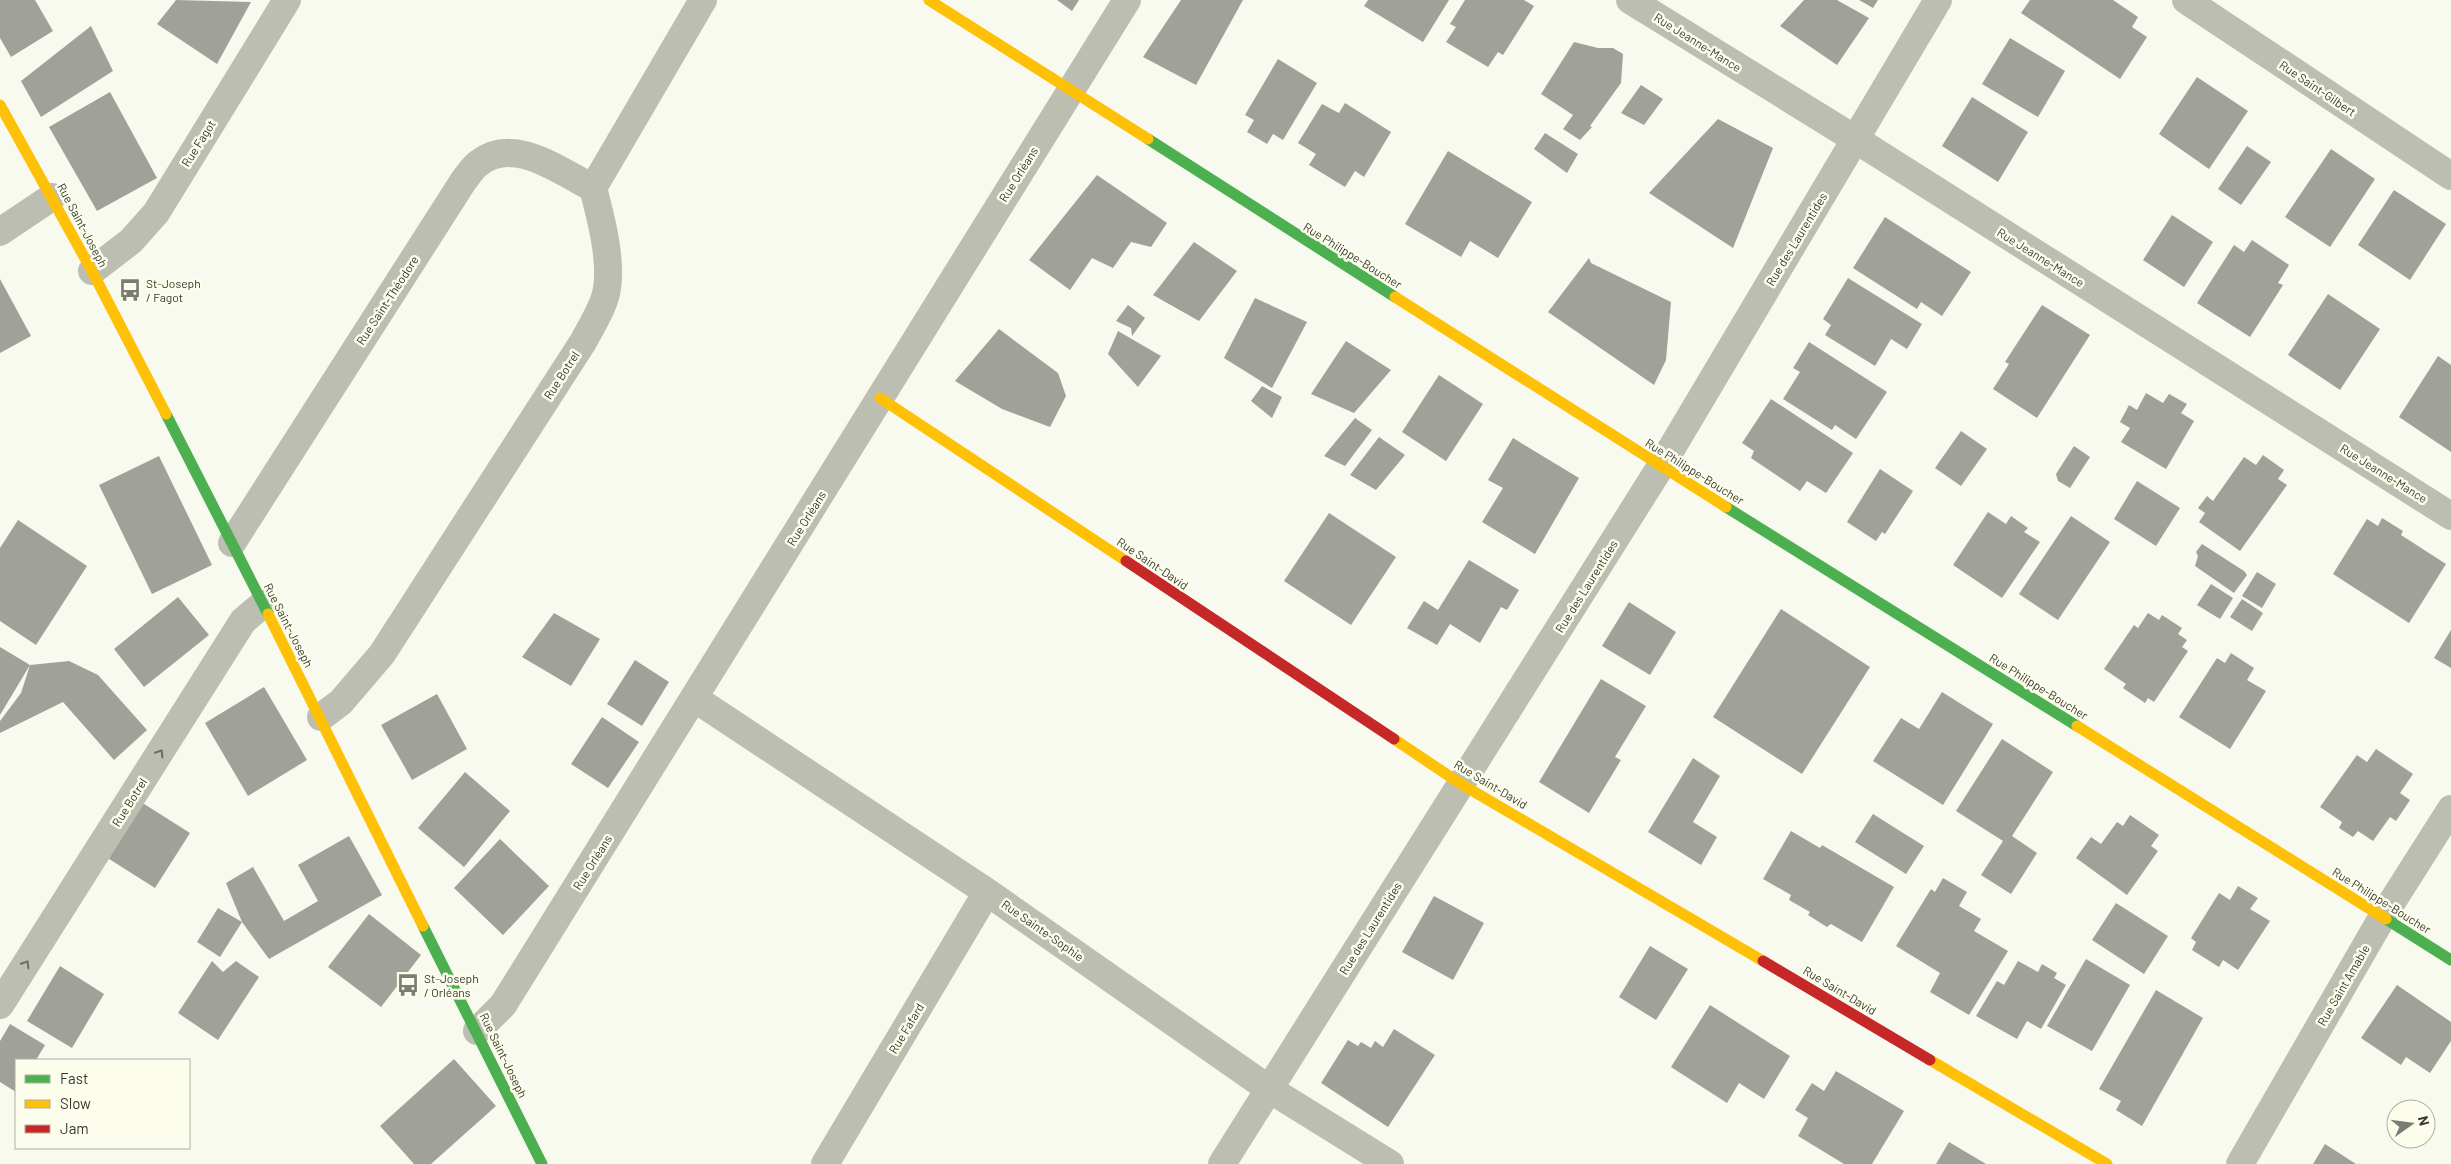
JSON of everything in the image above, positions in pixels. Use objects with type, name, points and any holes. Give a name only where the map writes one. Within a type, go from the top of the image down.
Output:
[{"type":"street","name":"Rue Fagot","points":[[92,271],[131,241],[156,213],[286,0]]},
{"type":"street","points":[[592,188],[703,0]]},
{"type":"street","name":"Rue Philippe-Boucher","points":[[929,0],[1069,91],[1661,466],[2451,960]]},
{"type":"street","name":"Rue Orléans","points":[[477,1031],[503,1005],[1127,0]]},
{"type":"street","name":"Rue Jeanne-Mance","points":[[1630,0],[1855,139],[2451,516]]},
{"type":"street","name":"Rue des Laurentides","points":[[1222,1164],[1661,466],[1938,0]]},
{"type":"street","name":"Rue Saint-Gilbert","points":[[2186,0],[2451,176]]},
{"type":"street","name":"Rue Saint-Joseph","points":[[0,106],[92,271],[232,543],[321,717],[542,1164]]},
{"type":"street","name":"Rue Saint-Théodore","points":[[232,543],[464,180],[480,162],[503,152],[526,154],[592,188]]},
{"type":"street","name":"Rue Botrel","points":[[321,717],[341,702],[382,654],[583,342],[604,301],[608,266],[603,225],[592,188]]},
{"type":"street","points":[[0,232],[52,197]]},
{"type":"street","name":"Rue Saint-David","points":[[880,398],[1461,784],[2107,1164]]},
{"type":"street","name":"Rue Botrel","points":[[0,1005],[243,621],[263,604]]},
{"type":"street","name":"Rue Sainte-Sophie","points":[[694,698],[988,892],[1269,1089],[1390,1164]]},
{"type":"street","name":"Rue Saint Amable","points":[[2240,1164],[2383,916],[2451,809]]},
{"type":"street","name":"Rue Fafard","points":[[825,1164],[988,892]]},
{"type":"building","points":[[0,0],[35,0],[53,31],[11,57],[0,38]]},
{"type":"building","points":[[176,0],[251,2],[217,64],[157,24]]},
{"type":"building","points":[[1057,0],[1079,0],[1072,11]]},
{"type":"building","points":[[1181,0],[1243,0],[1196,85],[1143,57]]},
{"type":"building","points":[[1368,0],[1449,0],[1423,42],[1364,6]]},
{"type":"building","points":[[1465,0],[1524,0],[1534,6],[1503,55],[1498,52],[1488,67],[1446,42],[1456,27],[1450,24]]},
{"type":"building","points":[[1804,0],[1837,0],[1869,18],[1837,65],[1780,26]]},
{"type":"building","points":[[1859,0],[1878,0],[1873,8]]},
{"type":"building","points":[[2030,0],[2113,0],[2138,17],[2132,27],[2147,37],[2120,79],[2021,13]]},
{"type":"building","points":[[91,26],[113,71],[41,117],[21,81]]},
{"type":"building","points":[[2010,38],[2065,71],[2038,117],[1982,84]]},
{"type":"building","points":[[1574,42],[1598,48],[1613,48],[1623,54],[1621,83],[1590,126],[1592,127],[1580,140],[1563,129],[1573,115],[1541,94]]},
{"type":"building","points":[[1278,59],[1317,83],[1283,140],[1273,134],[1267,144],[1247,132],[1254,120],[1245,115]]},
{"type":"building","points":[[2197,77],[2248,111],[2209,169],[2159,134]]},
{"type":"building","points":[[1641,85],[1663,99],[1644,125],[1621,113]]},
{"type":"building","points":[[110,92],[157,178],[97,211],[49,127]]},
{"type":"building","points":[[1972,97],[2028,132],[1998,182],[1942,146]]},
{"type":"building","points":[[1345,103],[1391,132],[1364,177],[1355,171],[1345,187],[1309,165],[1316,154],[1298,143],[1322,104],[1339,113]]},
{"type":"building","points":[[1718,119],[1773,148],[1733,248],[1649,193]]},
{"type":"building","points":[[1545,133],[1578,154],[1567,173],[1534,149]]},
{"type":"building","points":[[2247,146],[2271,162],[2241,205],[2218,189]]},
{"type":"building","points":[[2331,149],[2375,179],[2330,247],[2285,217]]},
{"type":"building","points":[[1448,151],[1532,202],[1498,258],[1470,241],[1461,257],[1405,224]]},
{"type":"building","points":[[1097,175],[1167,223],[1151,247],[1131,242],[1113,268],[1092,258],[1070,290],[1029,260]]},
{"type":"building","points":[[2394,190],[2446,224],[2410,280],[2358,245]]},
{"type":"building","points":[[2172,215],[2213,242],[2184,287],[2143,260]]},
{"type":"building","points":[[1885,217],[1971,272],[1942,316],[1921,302],[1917,309],[1853,268]]},
{"type":"building","points":[[2252,240],[2289,265],[2278,283],[2283,285],[2250,337],[2197,303],[2234,245],[2244,252]]},
{"type":"building","points":[[1194,242],[1237,271],[1199,321],[1153,295]]},
{"type":"building","points":[[1589,258],[1591,263],[1671,302],[1666,360],[1654,385],[1548,312]]},
{"type":"building","points":[[1848,278],[1922,324],[1907,349],[1891,339],[1875,366],[1825,335],[1831,325],[1823,319]]},
{"type":"building","points":[[0,279],[31,336],[0,353]]},
{"type":"building","points":[[2328,294],[2380,329],[2340,390],[2288,355]]},
{"type":"building","points":[[1255,298],[1307,322],[1272,388],[1224,358]]},
{"type":"building","points":[[1128,305],[1145,318],[1132,336],[1131,328],[1116,321]]},
{"type":"building","points":[[2042,305],[2090,335],[2037,418],[1993,389],[2009,364],[2005,362]]},
{"type":"building","points":[[999,329],[1058,373],[1066,396],[1050,427],[1002,409],[955,381]]},
{"type":"building","points":[[1118,331],[1161,356],[1138,387],[1108,354]]},
{"type":"building","points":[[1346,341],[1391,370],[1354,413],[1311,394]]},
{"type":"building","points":[[1809,342],[1887,392],[1856,439],[1835,425],[1832,430],[1783,399],[1800,372],[1793,368]]},
{"type":"building","points":[[2438,356],[2451,365],[2451,452],[2399,417]]},
{"type":"building","points":[[1439,375],[1483,404],[1446,461],[1402,432]]},
{"type":"building","points":[[1262,386],[1282,397],[1272,418],[1251,401]]},
{"type":"building","points":[[2146,393],[2163,403],[2169,394],[2187,404],[2181,413],[2194,421],[2166,469],[2121,442],[2130,428],[2120,422],[2129,405],[2137,410]]},
{"type":"building","points":[[1771,399],[1853,453],[1826,493],[1807,481],[1800,491],[1751,458],[1754,451],[1742,443]]},
{"type":"building","points":[[1355,418],[1372,430],[1345,466],[1324,456]]},
{"type":"building","points":[[1961,431],[1987,449],[1961,486],[1935,468]]},
{"type":"building","points":[[1379,437],[1405,455],[1376,490],[1350,475]]},
{"type":"building","points":[[1513,438],[1579,478],[1535,554],[1482,522],[1503,488],[1488,480]]},
{"type":"building","points":[[2074,446],[2090,457],[2070,488],[2058,481],[2056,474]]},
{"type":"building","points":[[2263,455],[2284,470],[2278,479],[2287,485],[2240,551],[2199,522],[2205,513],[2198,508],[2207,496],[2213,501],[2244,457],[2256,465]]},
{"type":"building","points":[[159,456],[212,565],[152,594],[99,485]]},
{"type":"building","points":[[1880,469],[1913,491],[1885,534],[1882,532],[1876,541],[1847,522]]},
{"type":"building","points":[[2137,481],[2180,508],[2156,546],[2114,519]]},
{"type":"building","points":[[1988,512],[2006,524],[2011,516],[2028,528],[2024,532],[2040,542],[2002,598],[1953,565]]},
{"type":"building","points":[[1329,513],[1396,557],[1351,625],[1284,581]]},
{"type":"building","points":[[2071,516],[2110,542],[2058,620],[2019,594]]},
{"type":"building","points":[[2382,518],[2403,531],[2401,535],[2446,564],[2409,623],[2333,574],[2367,519],[2378,526]]},
{"type":"building","points":[[18,520],[87,566],[36,645],[0,621],[0,548]]},
{"type":"building","points":[[2202,544],[2244,571],[2247,575],[2234,593],[2195,566],[2198,556],[2196,552]]},
{"type":"building","points":[[1469,560],[1519,590],[1507,610],[1501,607],[1480,643],[1450,624],[1437,645],[1407,628],[1424,601],[1438,610]]},
{"type":"building","points":[[2257,572],[2276,584],[2262,608],[2242,596]]},
{"type":"building","points":[[2211,584],[2233,598],[2220,619],[2197,605]]},
{"type":"building","points":[[178,597],[209,635],[144,687],[114,649]]},
{"type":"building","points":[[2242,599],[2263,613],[2252,631],[2230,617]]},
{"type":"building","points":[[1629,602],[1676,632],[1650,675],[1602,646]]},
{"type":"building","points":[[1781,609],[1870,667],[1802,774],[1713,717]]},
{"type":"building","points":[[554,613],[600,639],[571,686],[522,657]]},
{"type":"building","points":[[2148,613],[2159,620],[2162,615],[2182,628],[2178,634],[2187,640],[2182,647],[2188,651],[2154,702],[2148,698],[2145,703],[2123,688],[2126,684],[2104,669],[2134,625],[2138,628]]},
{"type":"building","points":[[2451,630],[2451,668],[2434,658]]},
{"type":"building","points":[[0,647],[30,665],[0,715]]},
{"type":"building","points":[[2231,653],[2254,668],[2247,680],[2266,691],[2230,749],[2179,717],[2217,658],[2225,663]]},
{"type":"building","points":[[635,660],[669,682],[642,726],[607,704]]},
{"type":"building","points":[[69,661],[98,675],[147,730],[114,760],[63,702],[0,733],[0,721],[21,693],[30,665]]},
{"type":"building","points":[[1601,679],[1646,706],[1615,757],[1621,760],[1589,813],[1539,782]]},
{"type":"building","points":[[264,687],[307,760],[248,796],[205,723]]},
{"type":"building","points":[[1942,692],[1993,724],[1943,805],[1873,761],[1901,718],[1919,729]]},
{"type":"building","points":[[437,694],[467,749],[412,780],[381,725]]},
{"type":"building","points":[[602,717],[639,742],[608,788],[571,764]]},
{"type":"building","points":[[2002,739],[2053,772],[2012,836],[2037,853],[2011,894],[1981,875],[2003,841],[1956,811]]},
{"type":"building","points":[[2376,749],[2413,774],[2400,793],[2410,800],[2396,821],[2390,817],[2373,841],[2358,831],[2353,837],[2339,828],[2342,822],[2320,807],[2357,755],[2367,762]]},
{"type":"building","points":[[1693,758],[1720,776],[1693,822],[1717,837],[1701,865],[1648,832]]},
{"type":"building","points":[[465,772],[510,811],[464,867],[418,828]]},
{"type":"building","points":[[141,802],[190,833],[155,888],[106,857]]},
{"type":"building","points":[[1873,814],[1924,846],[1906,874],[1855,842]]},
{"type":"building","points":[[2130,815],[2159,835],[2151,846],[2158,851],[2127,895],[2076,858],[2091,837],[2101,844],[2117,822],[2123,826]]},
{"type":"building","points":[[1791,831],[1820,848],[1822,845],[1894,887],[1862,942],[1831,924],[1827,927],[1808,915],[1810,912],[1789,900],[1791,895],[1763,879]]},
{"type":"building","points":[[349,836],[382,895],[269,959],[242,922],[226,883],[253,867],[284,921],[318,901],[298,865]]},
{"type":"building","points":[[500,839],[549,886],[503,935],[454,888]]},
{"type":"building","points":[[1943,878],[1967,892],[1959,906],[1981,919],[1974,931],[2008,951],[1969,1015],[1930,992],[1940,973],[1896,946],[1931,889],[1935,892]]},
{"type":"building","points":[[2238,886],[2258,898],[2250,909],[2270,921],[2238,970],[2223,960],[2219,967],[2192,950],[2196,942],[2191,938],[2219,893],[2230,900]]},
{"type":"building","points":[[1434,896],[1484,923],[1453,980],[1402,952]]},
{"type":"building","points":[[2116,903],[2168,936],[2144,974],[2092,940]]},
{"type":"building","points":[[218,908],[242,922],[220,957],[197,942]]},
{"type":"building","points":[[369,914],[421,955],[381,1007],[328,967]]},
{"type":"building","points":[[1650,946],[1688,969],[1656,1020],[1619,997]]},
{"type":"building","points":[[2086,959],[2130,985],[2092,1051],[2047,1026]]},
{"type":"building","points":[[212,961],[223,972],[236,961],[259,977],[218,1040],[178,1013]]},
{"type":"building","points":[[2018,961],[2038,972],[2042,964],[2057,973],[2054,978],[2066,985],[2041,1029],[2027,1021],[2017,1039],[1976,1016],[1997,981],[2004,985]]},
{"type":"building","points":[[60,966],[104,994],[72,1048],[27,1021]]},
{"type":"building","points":[[2397,985],[2451,1022],[2451,1041],[2430,1073],[2406,1057],[2401,1065],[2361,1038]]},
{"type":"building","points":[[2156,990],[2203,1018],[2142,1126],[2116,1110],[2121,1101],[2099,1089]]},
{"type":"building","points":[[1710,1005],[1790,1056],[1764,1099],[1739,1083],[1727,1103],[1671,1067]]},
{"type":"building","points":[[10,1024],[45,1045],[37,1059],[15,1059],[15,1091],[0,1082],[0,1041]]},
{"type":"building","points":[[1394,1029],[1435,1055],[1388,1127],[1321,1083],[1348,1040],[1358,1046],[1361,1042],[1371,1048],[1375,1041],[1383,1047]]},
{"type":"building","points":[[454,1059],[496,1106],[431,1164],[414,1164],[380,1126]]},
{"type":"building","points":[[1836,1071],[1904,1111],[1872,1164],[1844,1164],[1798,1136],[1808,1118],[1795,1110],[1812,1083],[1824,1091]]},
{"type":"building","points":[[1949,1142],[1986,1164],[1936,1164]]},
{"type":"building","points":[[2325,1144],[2356,1164],[2313,1164]]},
{"type":"traffic: fast","points":[[1148,139],[1395,297]]},
{"type":"traffic: fast","points":[[166,414],[268,614]]},
{"type":"traffic: fast","points":[[1726,507],[2077,726]]},
{"type":"traffic: fast","points":[[2386,919],[2451,960]]},
{"type":"traffic: fast","points":[[423,926],[542,1164]]},
{"type":"traffic: slow","points":[[929,0],[1148,139]]},
{"type":"traffic: slow","points":[[0,105],[92,271],[166,414]]},
{"type":"traffic: slow","points":[[1395,297],[1726,507]]},
{"type":"traffic: slow","points":[[880,398],[1126,561]]},
{"type":"traffic: slow","points":[[268,614],[423,926]]},
{"type":"traffic: slow","points":[[2077,726],[2386,919]]},
{"type":"traffic: slow","points":[[1394,739],[1461,784],[1763,961]]},
{"type":"traffic: slow","points":[[1930,1060],[2107,1164]]},
{"type":"traffic: jam","points":[[1126,561],[1394,739]]},
{"type":"traffic: jam","points":[[1763,961],[1930,1060]]},
{"type":"place","name":"St-Joseph / Fagot","points":[[130,290]]},
{"type":"place","name":"St-Joseph / Orléans","points":[[408,985]]}]
